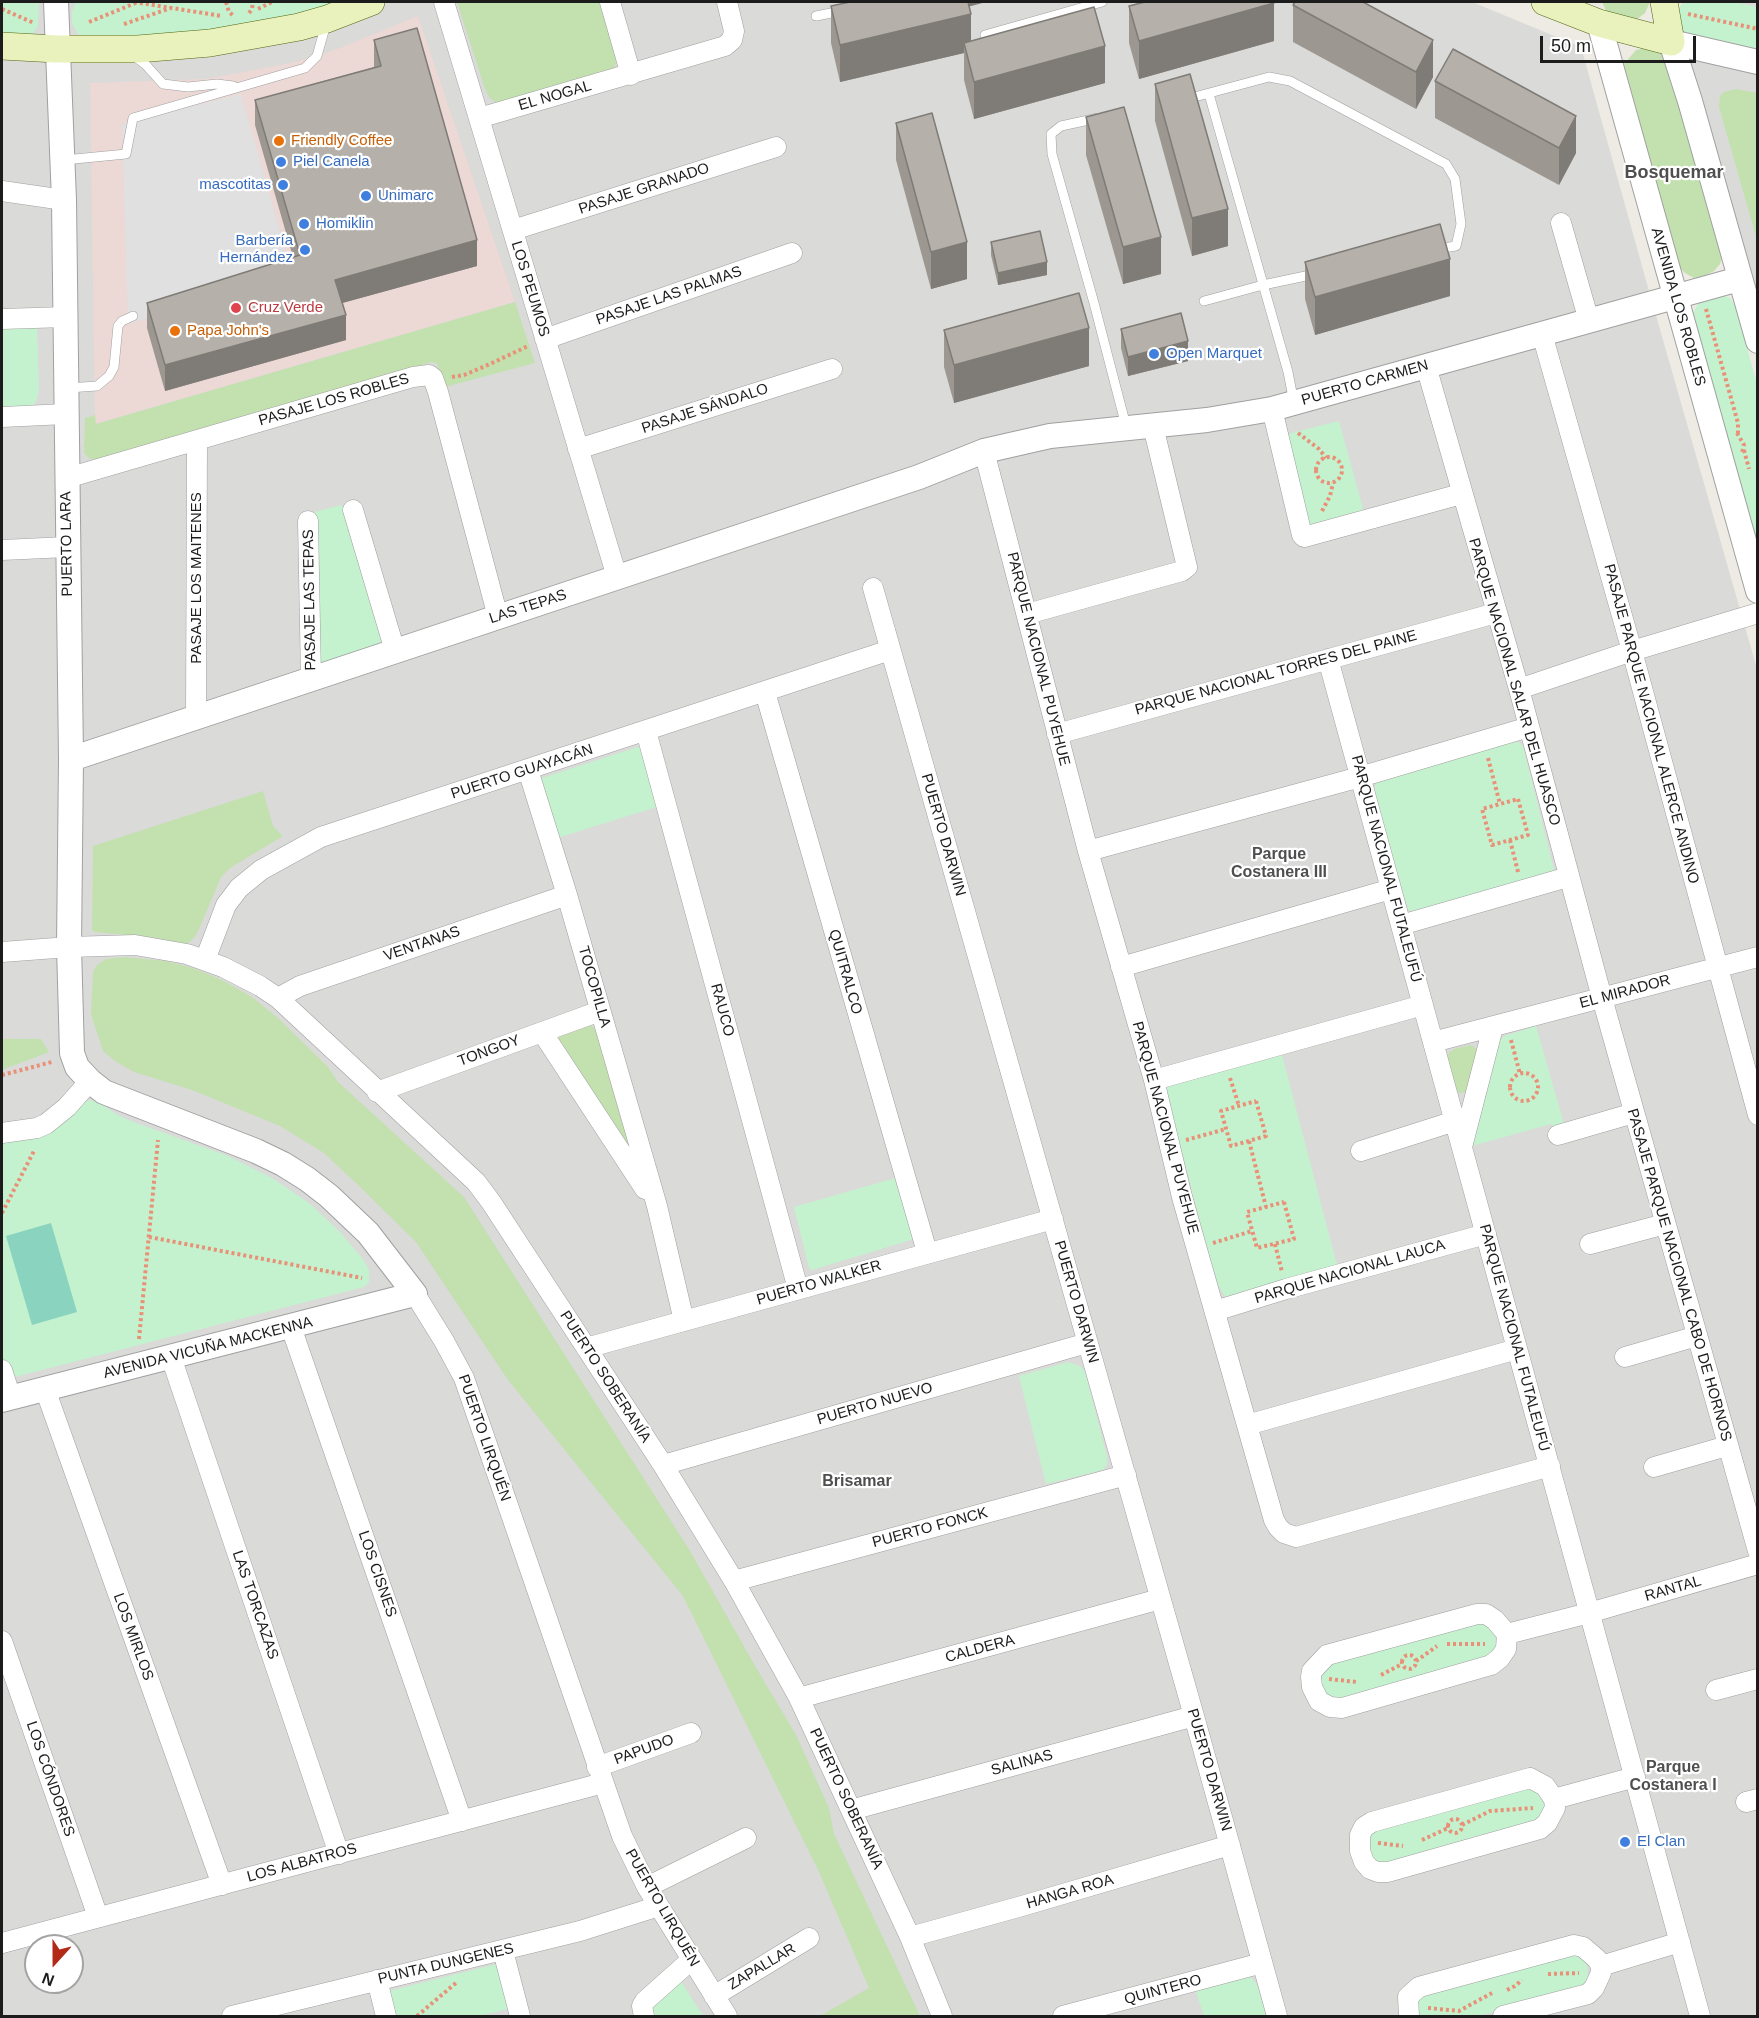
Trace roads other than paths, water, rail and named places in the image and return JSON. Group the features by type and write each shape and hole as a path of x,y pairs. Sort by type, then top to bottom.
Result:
{"main road":[{"path":"2,46 57,49 122,37 210,43 299,27 371,2"},
{"path":"1545,2 1597,12 1671,42 1676,8"}],"street":[{"name":"PUERTO LARA","path":"56,2 66,317 71,759 69,947 72,1053 78,1067 90,1081"},
{"name":"LOS PEUMOS","path":"444,2 617,577"},
{"path":"610,2 631,75"},
{"name":"EL NOGAL","path":"479,118 725,46 732,40 734,31 727,2"},
{"name":"AVENIDA LOS ROBLES","path":"1597,12 1758,591"},
{"path":"1671,42 1758,62"},
{"path":"1671,42 1758,341"},
{"name":"PASAJE GRANADO","path":"513,231 776,147"},
{"path":"2,191 64,200"},
{"path":"1561,223 1589,321"},
{"name":"PASAJE LAS PALMAS","path":"545,339 792,253"},
{"name":"PUERTO CARMEN","path":"984,451 1050,436 1207,420 1283,406 1739,279"},
{"path":"2,319 66,317"},
{"name":"PASAJE PARQUE NACIONAL ALERCE ANDINO","path":"1542,334 1632,651 1758,1115"},
{"name":"PARQUE NACIONAL SALAR DEL HUASCO","path":"1426,366 1529,727 1602,998"},
{"name":"PASAJE SÁNDALO","path":"578,449 832,369"},
{"name":"PASAJE LOS ROBLES","path":"67,478 413,377 429,375 433,378 498,617"},
{"path":"1283,406 1302,535 1307,537 1461,494"},
{"path":"2,417 66,414"},
{"path":"1027,614 1182,571 1187,567 1153,426"},
{"name":"PASAJE LOS MAITENES","path":"196,717 197,440"},
{"name":"LAS TEPAS","path":"71,759 927,474 984,451"},
{"name":"PARQUE NACIONAL PUYEHUE","path":"984,451 1088,851 1154,1080 1169,1146 1274,1520 1284,1533 1296,1537 1550,1466"},
{"path":"353,510 395,651"},
{"name":"PASAJE LAS TEPAS","path":"308,521 311,679"},
{"path":"2,550 67,547"},
{"name":"PUERTO DARWIN","path":"873,588 1126,1475 1277,2016"},
{"path":"1518,689 1632,651 1758,613"},
{"name":"PARQUE NACIONAL TORRES DEL PAINE","path":"1057,734 1496,614"},
{"name":"PUERTO GUAYACÁN","path":"205,960 226,905 239,888 255,874 321,837 890,650"},
{"name":"PARQUE NACIONAL FUTALEUFÚ","path":"1328,659 1700,2016"},
{"name":"QUITRALCO","path":"765,692 927,1252"},
{"path":"1088,851 1360,777 1529,727"},
{"name":"RAUCO","path":"646,731 798,1289"},
{"name":"TOCOPILLA","path":"528,770 567,895 657,1206 684,1321"},
{"path":"1401,925 1568,877"},
{"path":"1122,967 1391,889"},
{"name":"VENTANAS","path":"278,998 300,986 567,895"},
{"name":"PUERTO SOBERANÍA","path":"2,952 135,945 170,950 205,960 240,975 278,998 476,1182 663,1465 734,1581 799,1698 910,1936 942,2016"},
{"name":"EL MIRADOR","path":"1433,1042 1758,957"},
{"name":"PASAJE PARQUE NACIONAL CABO DE HORNOS","path":"1602,998 1758,1551"},
{"path":"1154,1080 1423,1005"},
{"name":"TONGOY","path":"377,1092 600,1011"},
{"path":"1462,1147 1500,1025"},
{"name":"TOCOPILLA","path":"542,1032 657,1206"},
{"path":"2,1133 37,1128 46,1124 67,1107 90,1081"},
{"name":"PUERTO LIRQUÉN","path":"90,1081 104,1092 256,1151 308,1179 369,1233 415,1294 464,1378 622,1836 647,1887 726,2016"},
{"path":"1558,1135 1634,1113"},
{"path":"1361,1151 1455,1121"},
{"name":"PUERTO WALKER","path":"586,1348 1053,1219"},
{"path":"1590,1244 1665,1224"},
{"name":"PARQUE NACIONAL LAUCA","path":"1215,1311 1486,1234"},
{"name":"AVENIDA VICUÑA MACKENNA","path":"6,1399 415,1294"},
{"name":"LOS CISNES","path":"291,1327 462,1821"},
{"path":"1625,1357 1697,1336"},
{"name":"PUERTO NUEVO","path":"663,1465 1087,1343"},
{"path":"1247,1425 1517,1349"},
{"name":"LAS TORCAZAS","path":"171,1357 339,1854"},
{"path":"2,1370 6,1399"},
{"name":"LOS MIRLOS","path":"45,1389 222,1885"},
{"path":"1654,1467 1727,1446"},
{"name":"PUERTO FONCK","path":"734,1581 1126,1475"},
{"name":"RANTAL","path":"1507,1639 1758,1564"},
{"name":"CALDERA","path":"799,1698 1160,1599"},
{"path":"1477,1614 1486,1614 1496,1620 1507,1639 1506,1649 1491,1665 1342,1708 1330,1707 1319,1701 1312,1687 1312,1671 1327,1655 1477,1614"},
{"name":"LOS CÓNDORES","path":"2,1641 98,1917"},
{"path":"1716,1690 1758,1679"},
{"name":"SALINAS","path":"851,1810 1194,1716"},
{"name":"PAPUDO","path":"600,1775 691,1733"},
{"name":"LOS ALBATROS","path":"2,1943 462,1821 600,1775"},
{"path":"1555,1804 1545,1786 1530,1779 1372,1822 1364,1827 1359,1842 1364,1862 1370,1869 1388,1872 1540,1830 1547,1823 1555,1804 1635,1777"},
{"path":"647,1887 746,1838"},
{"name":"HANGA ROA","path":"910,1936 1230,1845"},
{"name":"PUNTA DUNGENES","path":"232,2016 259,2013 377,1980 503,1951 580,1931 659,1906"},
{"name":"ZAPALLAR","path":"714,1996 809,1938"},
{"path":"1601,1969 1680,1942"},
{"path":"1408,2012 1408,1997 1419,1987 1574,1945 1590,1952 1601,1969"},
{"path":"503,1951 520,2016"},
{"path":"644,2016 642,2006 645,2001 691,1959"},
{"name":"QUINTERO","path":"1063,2016 1262,1963"},
{"path":"1499,2008 1588,1994 1594,1988 1601,1969"},
{"path":"377,1980 387,2016"}],"lane":[{"path":"985,34 1102,2"},
{"path":"816,16 849,9"},
{"path":"62,161 126,154 133,117 305,68 317,56 327,19"},
{"path":"122,37 134,55 162,84 188,87 226,84 235,87"},
{"path":"1180,101 1269,77 1290,81 1446,164 1455,179 1461,224 1456,246 1422,252"},
{"path":"1209,94 1287,372 1283,406"},
{"path":"1104,117 1061,126 1051,134 1052,153 1127,428"},
{"path":"1204,301 1320,273"},
{"path":"66,388 97,386 109,376 114,367 118,326 122,321 133,316"}],"place":[{"name":"Friendly Coffee","path":"279,141"},
{"name":"Piel Canela","path":"281,162"},
{"name":"mascotitas","path":"283,185"},
{"name":"Unimarc","path":"366,196"},
{"name":"Homiklin","path":"304,224"},
{"name":"Barbería Hernández","path":"305,250"},
{"name":"Cruz Verde","path":"236,308"},
{"name":"Papa John's","path":"175,331"},
{"name":"Open Marquet","path":"1154,354"},
{"name":"El Clan","path":"1625,1842"}],"district":[{"name":"Bosquemar","path":"1674,173"},
{"name":"Parque Costanera III","path":"1279,864"},
{"name":"Brisamar","path":"857,1482"},
{"name":"Parque Costanera I","path":"1673,1777"}]}
